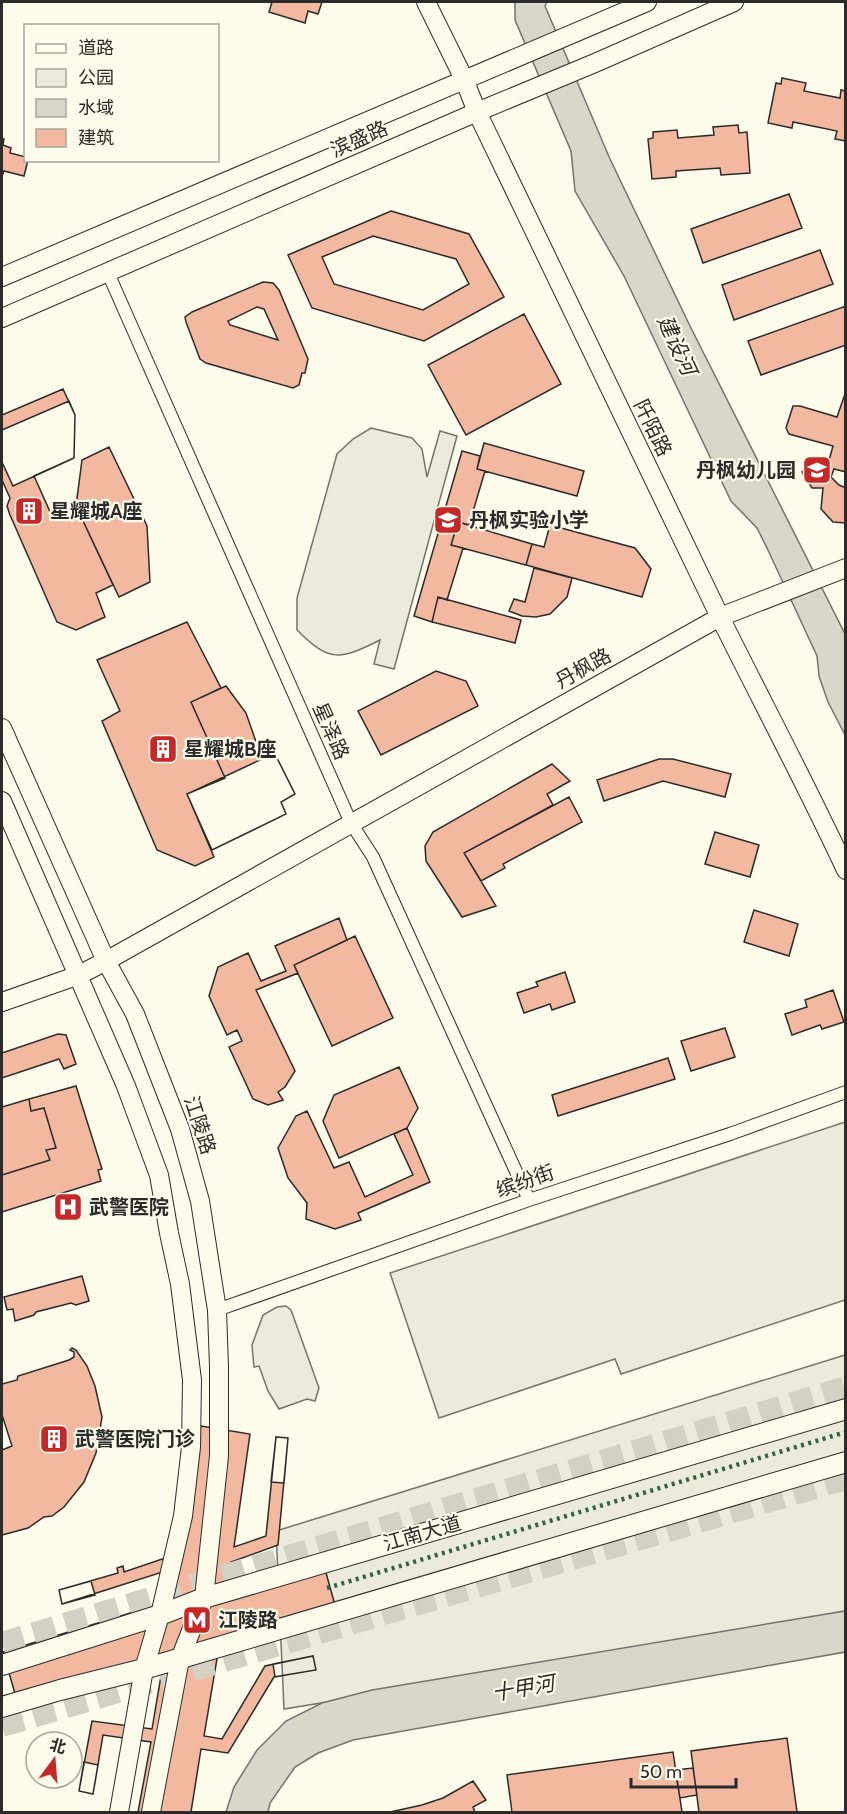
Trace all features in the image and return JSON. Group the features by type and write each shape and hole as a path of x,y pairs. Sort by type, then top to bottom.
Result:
{"main road":[{"name":"阡陌路","path":"426,2 720,617 810,792 846,870"},
{"name":"滨盛路","path":"2,277 647,2"},
{"name":"滨盛路","path":"2,318 734,2"},
{"name":"丹枫路","path":"106,961 720,617 844,569"},
{"name":"江陵路","path":"2,728 106,961 135,1014 180,1129 200,1201 217,1310 219,1456 204,1598 180,1659 151,1812"},
{"path":"2,801 126,1086 159,1175 180,1284 192,1380 191,1447 183,1516 160,1615 144,1670 119,1812"},
{"path":"2,1002 79,975 106,961"},
{"name":"江南大道","path":"2,1665 160,1615 204,1598 846,1409"},
{"path":"2,1707 60,1690 144,1670 846,1462"}],"street":[{"name":"星泽路","path":"108,273 351,823 373,857 528,1200"},
{"name":"缤纷街","path":"217,1310 528,1200 729,1134 846,1092"}],"green space":[{"path":"371,428 412,438 422,449 427,477 440,431 457,436 394,669 374,664 380,640 355,652 336,655 318,648 297,630 297,598 337,454 353,439"},
{"path":"845,1355 845,1618 284,1709 276,1531"}],"shaded area":[{"path":"845,1122 845,1300 621,1374 615,1359 439,1418 390,1273"},
{"path":"286,1306 291,1310 319,1388 315,1401 307,1399 279,1409 268,1391 259,1366 254,1367 252,1345 263,1315 277,1307"}],"water":[{"name":"建设河","path":"515,2 547,2 545,6 610,159 689,324 845,634 845,735 828,702 819,676 817,656 767,548 757,528 731,501 624,276 575,191 571,151 515,20"},
{"name":"十甲河","path":"845,1611 845,1652 353,1740 318,1753 295,1767 270,1803 268,1812 226,1812 234,1787 257,1750 286,1721 322,1703 372,1690"}],"building":[{"path":"272,2 322,2 318,14 308,11 305,23 269,12"},
{"path":"782,78 806,83 804,91 840,98 841,90 846,91 846,141 835,139 837,131 793,122 792,128 768,123 776,83 781,84"},
{"path":"738,125 739,133 747,132 750,173 721,175 720,168 676,171 676,177 652,179 648,139 653,138 653,132 677,130 678,138 714,135 713,127"},
{"path":"2,139 4,139 3,145 11,148 10,153 24,156 24,162 28,162 24,176 4,171 2,176"},
{"path":"789,194 802,228 703,263 691,229"},
{"path":"391,211 469,234 504,297 424,341 312,308 288,255","holes":["373,236 456,259 469,284 423,310 334,284 322,257"]},
{"path":"820,250 833,284 734,320 722,285"},
{"path":"263,282 273,283 279,290 308,359 299,385 293,388 206,363 200,359 185,317","holes":["257,307 264,309 278,340 230,325 228,321"]},
{"path":"846,306 846,345 761,375 748,341"},
{"path":"524,314 561,384 466,435 428,365"},
{"name":"星耀城A座","path":"63,389 75,415 74,458 34,476 52,516 76,506 113,585 96,593 105,617 76,630 57,622 10,515 7,506 10,498 2,480 2,415"},
{"name":"丹枫幼儿园","path":"846,391 846,472 834,469 831,477 846,488 846,523 833,522 821,509 823,488 812,488 802,472 811,466 818,479 826,471 833,446 789,434 786,428 793,406 837,417"},
{"path":"69,401 75,415 74,458 13,486 2,462 2,430"},
{"path":"484,443 584,471 577,496 477,469"},
{"path":"109,447 147,526 150,582 119,597 76,506 82,460"},
{"path":"462,451 480,456 477,469 485,471 469,525 458,522 451,545 463,548 447,600 438,597 432,622 414,616"},
{"path":"458,522 532,544 526,565 451,545"},
{"path":"550,525 635,548 651,569 642,597 526,565 532,544 544,547"},
{"path":"534,568 572,578 567,597 550,614 536,617 522,616 509,611 514,599 525,602"},
{"path":"438,597 521,620 515,643 432,622"},
{"name":"星耀城B座","path":"187,622 221,688 191,702 225,778 187,794 214,857 195,866 157,850 102,721 120,711 97,660"},
{"path":"436,671 466,681 478,706 381,755 358,711"},
{"path":"226,686 246,713 262,759 276,756 295,794 281,802 286,814 212,850 187,794 225,778 191,702"},
{"path":"276,756 295,794 281,802 286,814 212,850 187,794 262,759"},
{"path":"659,759 673,759 731,774 725,797 663,781 604,801 597,780"},
{"path":"552,764 570,781 547,794 553,805 464,853 496,906 462,917 426,861 425,846 433,832"},
{"path":"569,797 582,822 503,864 505,868 481,881 464,853"},
{"path":"715,832 759,845 750,877 705,864"},
{"path":"754,910 798,924 789,956 744,942"},
{"path":"339,918 347,940 294,965 298,973 256,990 295,1071 285,1087 278,1092 283,1100 268,1105 253,1099 229,1047 242,1041 237,1030 227,1035 209,996 218,967 248,953 261,981 286,971 275,946"},
{"path":"355,936 393,1018 332,1046 294,965"},
{"path":"565,972 575,1002 552,1010 550,1004 524,1013 517,993 538,986 536,982"},
{"path":"833,990 844,1022 822,1029 820,1025 792,1035 785,1014 807,1007 805,1000"},
{"path":"725,1028 735,1057 691,1071 681,1041"},
{"path":"58,1034 66,1035 76,1064 64,1069 59,1059 2,1078 2,1053"},
{"path":"668,1058 675,1079 558,1116 552,1095"},
{"path":"399,1067 418,1108 407,1128 339,1158 323,1121 334,1095"},
{"path":"76,1086 102,1169 98,1170 101,1181 2,1212 2,1175 50,1160 46,1150 56,1148 44,1108 31,1111 29,1099"},
{"path":"29,1099 31,1111 44,1108 56,1148 46,1150 50,1160 2,1175 2,1107"},
{"path":"307,1111 334,1168 349,1162 365,1197 413,1175 394,1134 407,1128 430,1182 358,1213 361,1220 335,1229 306,1219 307,1203 288,1178 278,1148 296,1116"},
{"path":"82,1276 89,1301 36,1312 34,1315 15,1321 13,1309 7,1310 4,1297"},
{"name":"武警医院门诊","path":"72,1348 87,1366 95,1386 102,1417 96,1453 84,1482 64,1507 28,1528 2,1535 2,1450 12,1446 2,1415 2,1384 17,1380 18,1376 69,1360 74,1357 74,1352 70,1350"},
{"name":"江陵路","path":"201,1426 250,1434 234,1547 266,1536 276,1437 288,1438 278,1545 231,1562 228,1585 321,1555 335,1605 220,1641 204,1736 222,1739 265,1666 313,1656 316,1670 274,1677 228,1753 201,1749 191,1812 138,1812 151,1742 103,1735 93,1794 79,1791 84,1790 84,1764 92,1721 152,1729 164,1658 18,1704 3,1652 173,1600 178,1567 62,1604 59,1590 118,1573 117,1568 123,1566 124,1572 180,1553"},
{"path":"276,1437 288,1438 284,1483 271,1482"},
{"path":"91,1581 95,1595 62,1604 59,1590"},
{"path":"313,1656 316,1670 275,1677 273,1664"},
{"path":"787,1738 797,1812 699,1812 691,1751"},
{"path":"673,1752 682,1812 512,1812 507,1775"},
{"path":"84,1762 98,1765 93,1794 79,1791 84,1790"},
{"path":"693,1768 697,1795 680,1798 675,1770"},
{"path":"473,1781 486,1800 473,1807 475,1812 390,1812 443,1798"}],"tunnel":[{"path":"2,1643 846,1387"},
{"path":"2,1726 846,1479"}],"hedge":[{"path":"327,1588 846,1432"}],"place":[{"name":"丹枫幼儿园","path":"817,470"},
{"name":"星耀城A座","path":"29,511"},
{"name":"丹枫实验小学","path":"448,520"},
{"name":"星耀城B座","path":"163,749"},
{"name":"武警医院","path":"68,1207"},
{"name":"武警医院门诊","path":"54,1439"},
{"name":"江陵路","path":"197,1620"}]}
